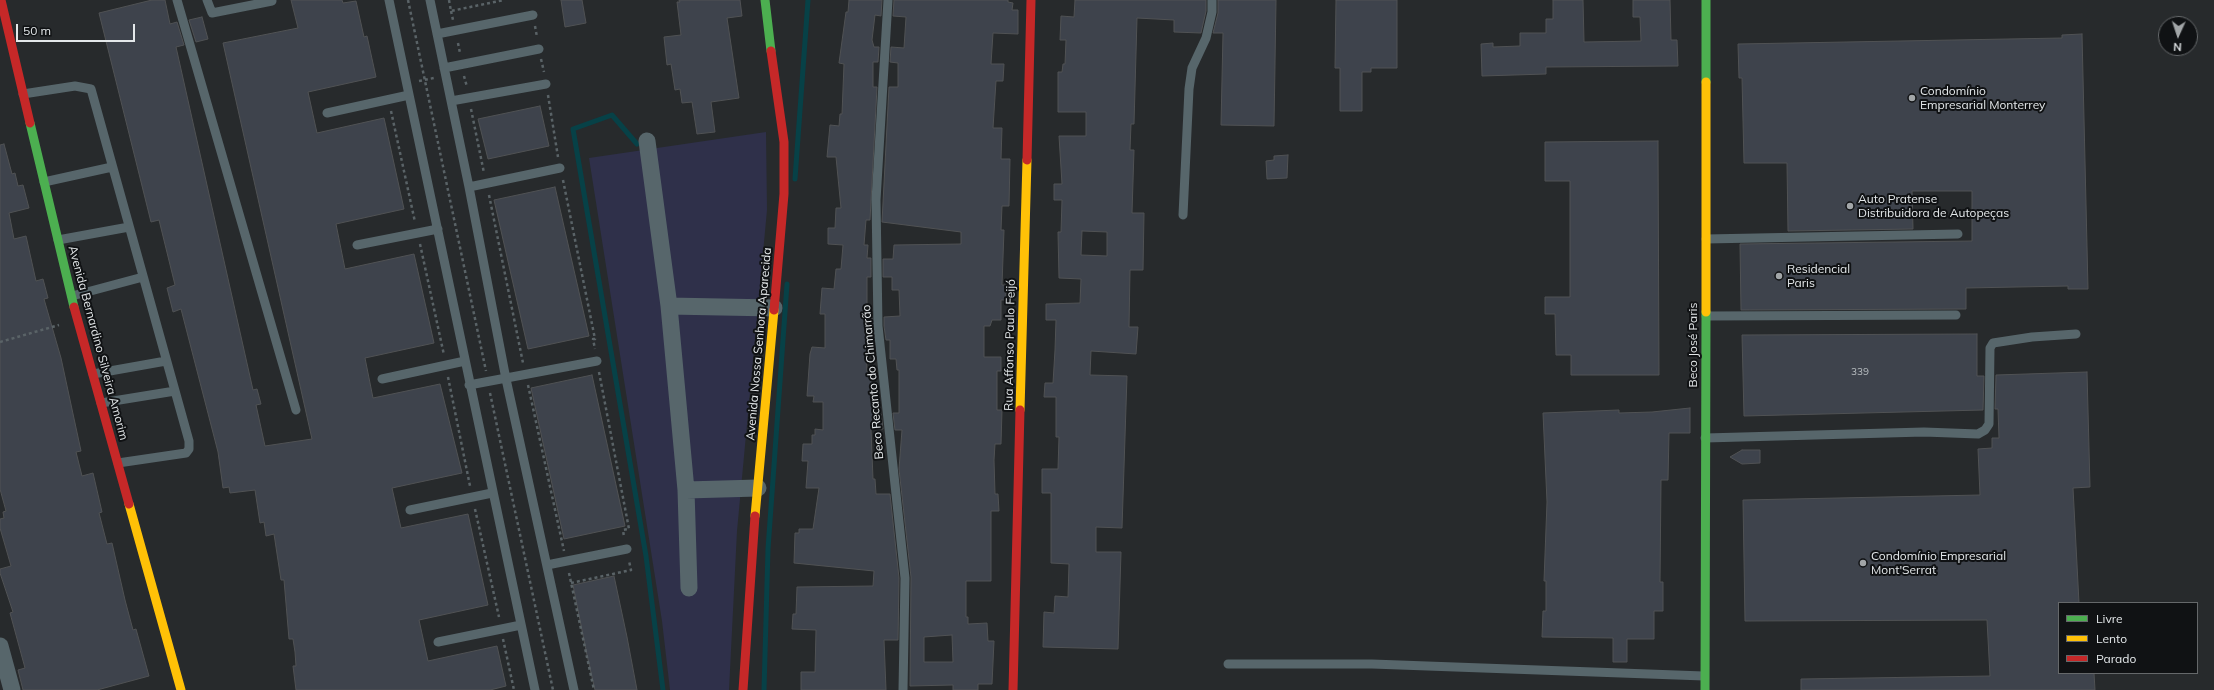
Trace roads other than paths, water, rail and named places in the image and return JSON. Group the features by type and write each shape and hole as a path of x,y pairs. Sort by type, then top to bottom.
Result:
{"street":[{"name":"Avenida Bernardino Silveira Amorim","path":"1,0 77,319 180,690"},
{"name":"Avenida Nossa Senhora Aparecida","path":"743,690 758,488 784,194 784,142 766,20 765,0"},
{"name":"Rua Affonso Paulo Feijó","path":"1013,690 1031,0"},
{"name":"Beco José Paris","path":"1705,690 1706,0"},
{"path":"647,141 669,306 686,490 689,588"},
{"path":"669,306 774,308"},
{"path":"686,490 758,488"},
{"path":"0,646 12,690"}],"lane":[{"path":"177,0 296,410"},
{"path":"207,0 212,13 272,1"},
{"path":"389,0 438,229 469,385 535,690"},
{"path":"430,0 469,187 506,378 574,690"},
{"name":"Beco Recanto do Chimarrão","path":"888,0 876,200 878,326 905,578 903,690"},
{"path":"1183,215 1189,89 1192,68 1206,38 1212,12 1212,0"},
{"path":"437,34 533,15"},
{"path":"444,68 539,49"},
{"path":"451,101 546,84"},
{"path":"23,94 75,86 90,89 189,441 189,449 186,453 118,463"},
{"path":"327,113 409,96"},
{"path":"44,182 112,167"},
{"path":"469,187 560,168"},
{"path":"58,240 129,227"},
{"path":"356,245 438,229"},
{"path":"1706,239 1958,234"},
{"path":"72,296 143,277"},
{"path":"1705,316 1956,315"},
{"path":"1705,438 1924,432 1978,434 1985,430 1989,424 1990,348 1993,343 2032,337 2076,334"},
{"path":"469,385 597,360"},
{"path":"93,374 166,361"},
{"path":"382,379 465,361"},
{"path":"101,403 175,391"},
{"path":"410,510 492,492"},
{"path":"547,565 627,549"},
{"path":"438,642 521,626"},
{"path":"1228,664 1372,664 1704,676"}],"waterway":[{"path":"795,179 808,0"},
{"path":"637,144 612,115 573,129 646,556 663,690"},
{"path":"764,690 768,549 787,284"}],"place":[{"name":"Condomínio Empresarial Monterrey","path":"1912,98"},
{"name":"Auto Pratense Distribuidora de Autopeças","path":"1850,206"},
{"name":"Residencial Paris","path":"1779,276"},
{"name":"Condomínio Empresarial Mont'Serrat","path":"1863,563"}]}
